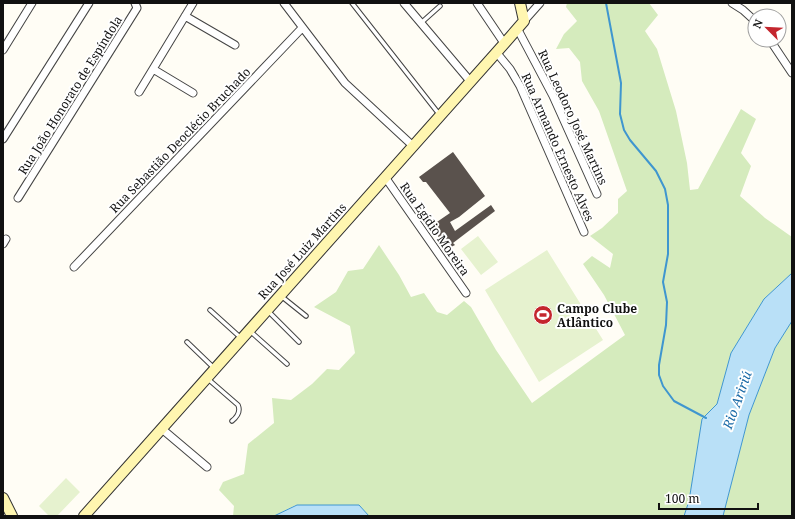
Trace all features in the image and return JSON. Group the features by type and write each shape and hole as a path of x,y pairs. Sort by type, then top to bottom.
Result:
{"main road":[{"path":"520,3 520,25"},
{"name":"Rua José Luiz Martins","path":"84,516 520,25"},
{"path":"3,498 12,516"}],"street":[{"path":"3,50 32,3"},
{"path":"3,139 89,3"},
{"name":"Rua João Honorato de Espíndola","path":"18,198 137,8 135,3"},
{"path":"139,92 193,3"},
{"path":"284,3 345,83 412,146"},
{"path":"404,3 470,81"},
{"path":"477,3 504,43"},
{"name":"Rua José Luiz Martins","path":"520,25 540,3"},
{"path":"736,4 747,14"},
{"path":"185,16 235,45"},
{"name":"Rua Leodoro José Martins","path":"520,25 597,194"},
{"name":"Rua Sebastião Deoclécio Bruchado","path":"74,267 302,28"},
{"path":"775,48 792,73"},
{"name":"Rua Armando Ernesto Alves","path":"496,52 510,69 520,86 584,232"},
{"path":"153,69 193,93"},
{"name":"Rua Egídio Moreira","path":"386,177 466,294"},
{"path":"162,429 207,467"}],"lane":[{"path":"352,3 440,115"},
{"path":"421,23 440,6"},
{"path":"281,295 306,316"},
{"path":"210,310 242,338"},
{"path":"267,310 299,342"},
{"path":"249,330 287,364"},
{"path":"187,342 215,369"},
{"path":"207,378 238,405 238,414 232,421"}],"green space":[{"path":"567,3 649,3 658,15 645,31 657,49 676,111 687,163 690,190 698,189 741,109 756,119 741,153 751,166 740,196 765,218 792,237 792,273 764,299 731,353 717,404 702,419 689,501 684,516 369,516 359,505 296,505 274,516 233,516 234,506 219,490 223,482 244,474 248,444 274,423 272,398 291,400 312,384 327,369 339,370 355,353 350,326 314,307 336,292 348,271 363,269 379,245 399,275 411,297 424,293 437,312 447,315 464,301 471,307 496,350 532,403 625,335 604,295 583,264 592,256 610,268 613,254 590,236 602,228 618,213 618,199 627,191 599,111 582,81 580,62 569,48 556,49 564,34 577,21 566,7"},
{"path":"478,236 498,262 481,275 461,249"},
{"name":"Campo Clube Atlântico","path":"547,250 603,340 539,382 485,290"},
{"path":"792,321 792,516 723,516 749,415 775,348"},
{"path":"66,478 80,492 57,516 49,516 39,506"}],"water":[{"name":"Rio Aririú","path":"792,273 792,321 775,348 749,415 723,516 684,516 689,501 702,419 717,404 731,353 764,299"},
{"path":"297,505 359,505 369,516 274,516"}],"building":[{"path":"453,152 485,196 459,217 450,222 455,231 491,205 495,211 453,243 455,245 447,249 431,226 450,213 426,182 423,182 419,177"}],"waterway":[{"path":"606,3 621,83 620,114 624,130 630,140 656,171 665,189 668,205 668,254 663,282 667,302 666,325 659,365 659,375 663,386 674,401 706,418"}],"place":[{"name":"Campo Clube Atlântico","path":"543,315"}]}
